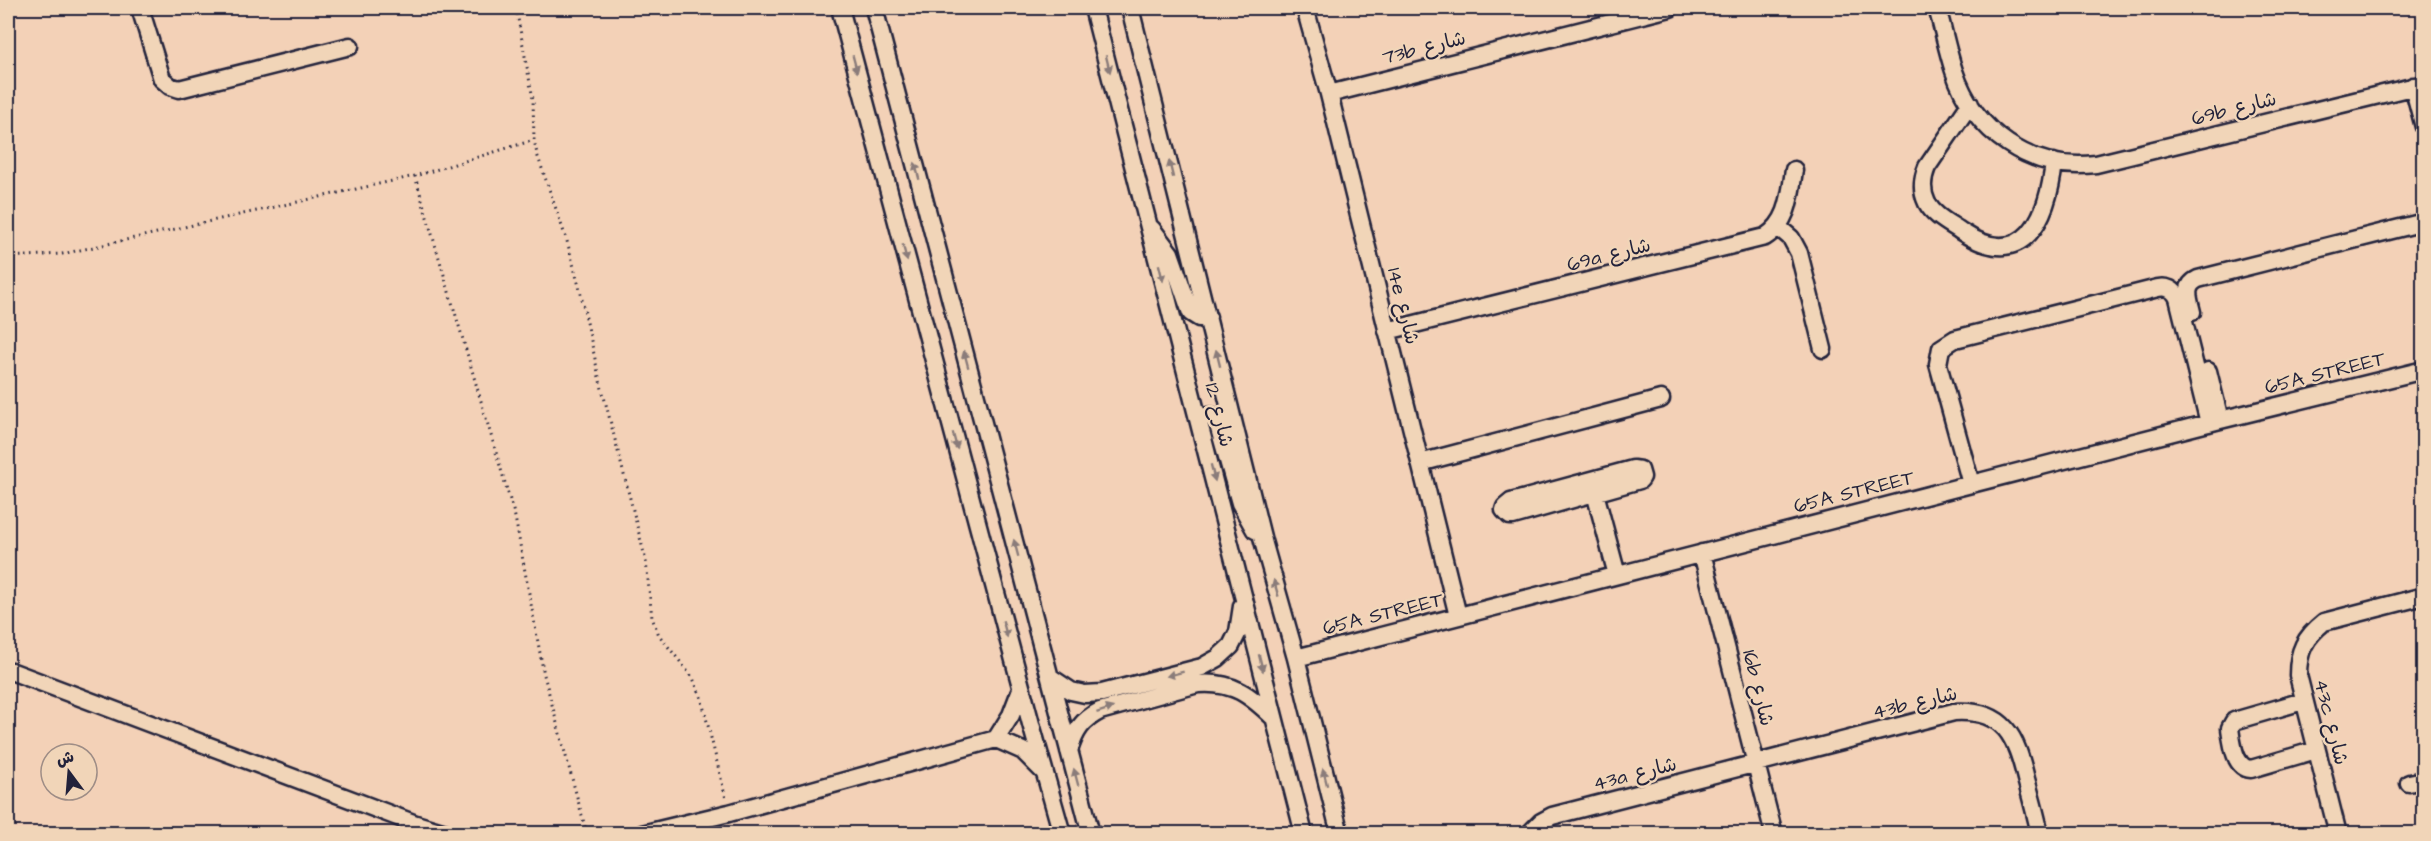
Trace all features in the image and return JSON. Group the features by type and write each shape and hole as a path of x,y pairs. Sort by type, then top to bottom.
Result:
{"street":[{"path":"144,8 162,80 179,89 350,46"},
{"path":"840,8 1021,689 1062,834"},
{"path":"874,8 1091,834"},
{"name":"شارع 12","path":"1093,8 1304,834"},
{"name":"شارع 12","path":"1130,8 1263,541 1296,658 1340,834"},
{"name":"14e شارع","path":"1305,8 1329,94 1458,616"},
{"name":"73b شارع","path":"1329,94 1670,8"},
{"name":"69b شارع","path":"1938,8 1954,71 1981,121 1996,136 2014,148 2033,158 2054,162 2082,166 2096,164 2419,85"},
{"path":"2419,85 2424,127"},
{"path":"1970,104 1927,167 1924,176 1924,193 1931,210 1938,216 1984,244 2002,247 2019,241 2027,235 2046,206 2054,162"},
{"path":"1794,170 1786,214 1778,227 1791,238 1799,253 1824,349"},
{"path":"2215,421 2188,297 2190,284 2198,279 2424,222"},
{"path":"1149,226 1170,253 1191,313 1199,318 1208,317"},
{"name":"69a شارع","path":"1387,330 1757,240 1778,227"},
{"path":"1971,484 1938,364 1938,352 1955,339 2167,287 2178,298 2215,421"},
{"name":"65A STREET","path":"1296,658 2215,421 2424,370"},
{"path":"1420,463 1662,399"},
{"path":"1198,417 1212,417 1217,421 1240,503 1250,523 1263,541"},
{"path":"1633,469 1640,470 1642,474 1637,482 1595,493 1513,516 1504,510 1511,502 1633,469"},
{"path":"1595,493 1617,575"},
{"name":"16b شارع","path":"1702,553 1774,834"},
{"path":"1050,676 1071,692 1102,693 1202,667 1218,658 1231,646 1238,632 1242,591"},
{"name":"43c شارع","path":"2338,834 2298,675 2298,660 2303,645 2312,632 2324,622 2424,596"},
{"path":"8,669 405,820 449,834"},
{"path":"1069,751 1078,727 1087,718 1100,711 1198,684 1214,683 1236,689 1259,704 1275,719"},
{"path":"996,739 1011,715 1021,689"},
{"path":"2303,701 2234,721 2230,728 2238,762 2247,769 2316,750"},
{"name":"43b شارع","path":"1756,765 1954,712 1970,711 1985,714 2010,732 2018,745 2040,834"},
{"path":"642,834 729,813 996,739 1023,751 1044,772"},
{"name":"43a شارع","path":"1529,834 1541,822 1552,816 1756,765"}],"path":[{"path":"516,8 533,99 534,140 579,286 599,377 646,561 652,618 658,635 693,678 700,697 729,813"},
{"path":"8,257 62,254 415,176 534,140"},
{"path":"415,176 514,517 544,675 587,834"}]}
